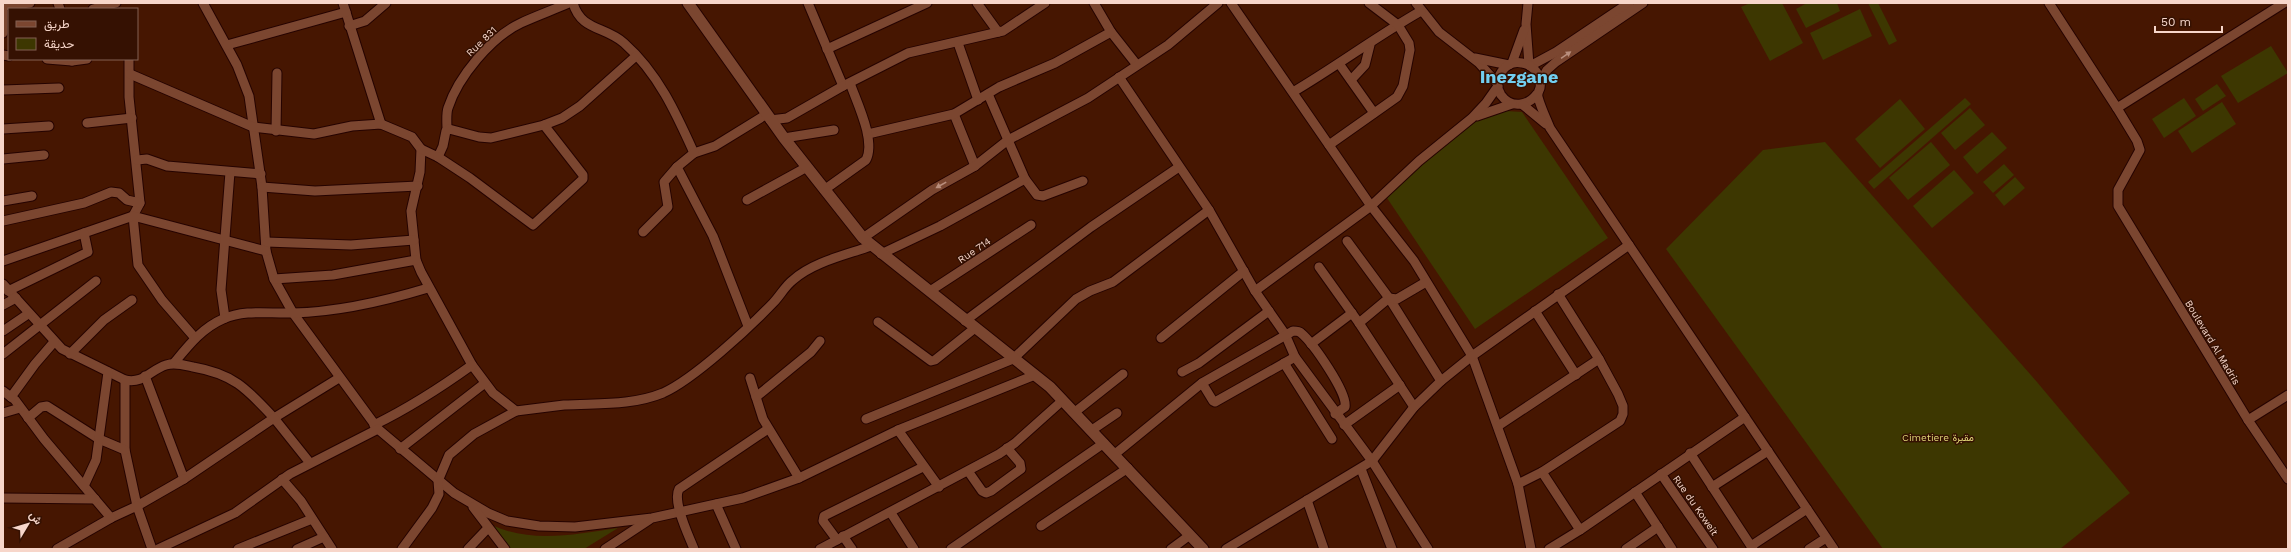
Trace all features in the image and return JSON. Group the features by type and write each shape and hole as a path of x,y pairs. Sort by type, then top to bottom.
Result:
{"street":[{"path":"3,6 30,3"},
{"path":"97,8 116,3"},
{"path":"203,3 227,45 246,87 261,174 266,247 274,279 293,313 338,378 376,427 438,481 471,504 507,521 539,526 575,526 652,518 766,491 799,478 898,430 1035,375"},
{"path":"344,3 349,26 382,124"},
{"path":"349,26 365,21 386,3"},
{"name":"Rue 831","path":"438,157 447,129 448,109 464,74 473,63 506,32 521,23 569,3"},
{"path":"573,3 576,13 586,23 624,42 665,91 694,153"},
{"path":"688,3 768,117 824,190 867,242 1035,375 1064,400 1203,549"},
{"path":"808,3 827,49 846,84 868,134 869,153 866,160 824,190"},
{"path":"827,49 927,3"},
{"path":"977,3 998,32"},
{"path":"643,232 668,207 664,182 676,167 694,153 715,146 768,117 787,118 846,84 908,54 1003,31 1045,3"},
{"path":"1094,3 1111,32 1137,65"},
{"path":"1231,3 1371,206 1414,261 1472,356 1518,484 1531,549"},
{"path":"1329,145 1397,97 1403,86 1410,50 1409,43 1398,25 1369,3"},
{"path":"1416,3 1439,32 1472,57 1498,84 1500,93 1512,104"},
{"path":"1528,3 1526,24 1530,65"},
{"path":"1530,65 1556,52 1629,3"},
{"path":"2049,3 2117,108 2284,3"},
{"path":"402,549 432,508 439,494 438,481 449,455 455,448 474,434 516,412 565,405 618,404 647,398 664,392 696,371 748,326 770,306 798,276 867,242 932,190 975,166 1008,140 1064,112 1168,45 1216,4"},
{"path":"1472,118 1512,104 1522,105 1528,103 1537,94 1540,83 1547,70 1556,62 1640,4"},
{"path":"3,11 3,33"},
{"path":"1293,92 1340,65 1421,11"},
{"path":"227,45 346,12"},
{"path":"1255,290 1371,206 1419,161 1472,118 1486,103 1498,84 1500,74 1510,64 1526,24"},
{"path":"868,134 954,114 999,87 1028,76 1073,54 1111,32"},
{"path":"958,43 978,100"},
{"path":"1350,80 1365,65 1370,45"},
{"path":"447,129 479,137 491,138 544,125 562,118 580,106 636,56"},
{"path":"1472,57 1510,64 1518,62 1530,65 1537,73 1540,83"},
{"path":"129,60 129,97 137,160 140,203 133,216 136,260 140,269 195,338"},
{"path":"1340,65 1374,113"},
{"path":"130,74 253,127 276,131 321,133 352,126 382,124 412,137 421,149 438,157 470,178 532,225 583,179 583,175 544,125"},
{"path":"276,131 277,74"},
{"path":"1119,77 1209,210 1255,290 1285,334 1295,357 1335,414 1372,461 1428,549"},
{"path":"3,90 59,88"},
{"path":"988,94 1025,179 1036,195 1041,197 1083,181"},
{"path":"1537,94 1550,128 1834,549"},
{"path":"1522,105 1550,128"},
{"name":"Boulevard Al Madris","path":"2117,108 2138,141 2140,150 2118,190 2117,200 2123,213 2248,420 2288,479"},
{"path":"954,114 975,166"},
{"path":"87,123 132,118"},
{"path":"3,129 49,126"},
{"path":"784,138 834,130"},
{"path":"421,149 418,186 410,211 416,260 428,288 445,314 458,343 472,365 493,393 516,412"},
{"path":"3,159 44,155"},
{"path":"137,160 147,159 167,166 261,174"},
{"path":"676,167 713,236 748,326"},
{"path":"966,321 1091,227 1179,167"},
{"path":"746,200 807,168"},
{"path":"225,318 221,290 223,241 228,214 230,172"},
{"path":"881,254 940,226 1025,179"},
{"path":"262,187 315,191 418,186"},
{"path":"3,221 84,203 111,192 119,193 127,200 140,203"},
{"path":"3,201 32,196"},
{"path":"866,419 1013,358 1076,299 1090,291 1113,282 1209,210"},
{"path":"3,261 133,216 223,241 266,247 351,245 414,240"},
{"name":"Rue 714","path":"930,291 1031,225"},
{"path":"84,233 88,252 6,288 54,342 70,354 125,380 134,382 165,365 174,363 222,373 249,392 274,418 310,463"},
{"path":"1347,241 1389,298 1441,381"},
{"path":"1226,549 1372,461 1414,408 1441,381 1472,356 1629,245"},
{"path":"274,279 333,275 416,260"},
{"path":"1319,267 1359,323 1414,408"},
{"path":"1161,338 1244,271"},
{"path":"3,354 96,281"},
{"path":"1359,323 1389,298 1397,299 1426,282"},
{"path":"174,363 195,338 209,326 225,318 256,312 293,313 355,306 399,297 428,288"},
{"path":"1518,484 1542,472 1621,418 1622,403 1599,359 1558,294"},
{"path":"3,305 16,298"},
{"path":"70,354 104,320 132,300"},
{"path":"1182,372 1199,363 1269,311"},
{"path":"1535,311 1576,375"},
{"path":"1311,344 1352,313"},
{"path":"3,331 28,314"},
{"path":"878,322 931,361 936,360 975,328"},
{"path":"1115,454 1202,383 1292,331 1300,332 1311,344 1345,398 1345,407 1335,414"},
{"path":"756,397 812,352 820,341"},
{"path":"11,397 35,364 54,342"},
{"path":"1202,383 1213,402 1215,402 1295,357"},
{"path":"1498,426 1599,359"},
{"path":"1284,363 1332,439"},
{"path":"158,549 235,514 282,479 376,427 435,392 472,365"},
{"path":"84,486 96,460 108,372"},
{"path":"1075,412 1124,374"},
{"path":"145,376 184,479"},
{"path":"57,549 184,479 274,418 338,378"},
{"path":"750,378 768,429 799,478"},
{"path":"125,380 125,450 137,506 152,549"},
{"path":"400,449 486,383"},
{"path":"1344,425 1400,385"},
{"path":"3,391 11,397 111,518"},
{"path":"2248,420 2288,395"},
{"path":"820,549 891,513 1007,448 1064,400"},
{"path":"28,418 41,407 46,406 99,439 125,450"},
{"path":"3,412 20,408"},
{"path":"1092,430 1117,413"},
{"path":"1549,549 1580,530 1690,453 1745,417"},
{"path":"694,549 680,512 677,495 679,489 768,429"},
{"path":"898,430 923,467 939,487"},
{"path":"951,549 1104,443"},
{"path":"968,471 982,491 986,493 991,491 1021,469 1020,463 1007,448"},
{"path":"1712,487 1768,451"},
{"path":"1690,453 1752,548 1807,509"},
{"path":"852,549 823,520 824,516 923,467"},
{"path":"1041,526 1128,468"},
{"path":"1361,469 1392,549"},
{"path":"1542,472 1580,530"},
{"name":"Rue du Koweit","path":"1661,474 1713,549"},
{"path":"282,479 332,549"},
{"path":"1635,492 1672,549"},
{"path":"3,498 95,500"},
{"path":"1307,500 1324,549"},
{"path":"471,504 503,548"},
{"path":"716,504 736,549"},
{"path":"891,513 914,549"},
{"path":"605,549 652,518"},
{"path":"238,549 312,519"},
{"path":"1626,549 1658,527"},
{"path":"468,549 488,528"},
{"path":"1171,549 1190,535"},
{"path":"297,549 324,537"},
{"path":"1809,549 1826,538"}],"green space":[{"path":"1750,3 1782,3 1803,43 1770,61 1741,7"},
{"path":"1807,3 1837,3 1840,11 1806,28 1796,9"},
{"path":"1868,3 1878,3 1897,41 1889,45"},
{"path":"1860,9 1872,36 1823,60 1810,33"},
{"path":"2271,46 2288,73 2238,103 2221,76"},
{"path":"2217,84 2226,96 2203,111 2195,99"},
{"path":"1965,98 1971,104 1874,189 1868,182"},
{"path":"2184,98 2196,116 2164,138 2152,119"},
{"path":"1900,99 1925,129 1880,168 1855,139"},
{"path":"2222,102 2236,124 2192,153 2178,131"},
{"path":"1970,108 1985,125 1955,150 1941,133"},
{"path":"1491,110 1522,112 1608,238 1475,329 1387,198 1416,163"},
{"path":"1992,132 2007,148 1977,174 1963,157"},
{"name":"Cimetiere مقبرة","path":"1825,142 2037,382 2130,493 2060,549 1883,549 1666,249 1763,150"},
{"path":"1931,142 1950,165 1908,200 1889,178"},
{"path":"2004,164 2014,175 1993,193 1983,182"},
{"path":"1954,170 1974,193 1932,228 1913,206"},
{"path":"2015,177 2025,188 2004,206 1995,195"},
{"path":"492,525 507,531 538,536 570,535 618,528 584,549 510,549"}],"district":[{"name":"Inezgane","path":"1519,77"}]}
